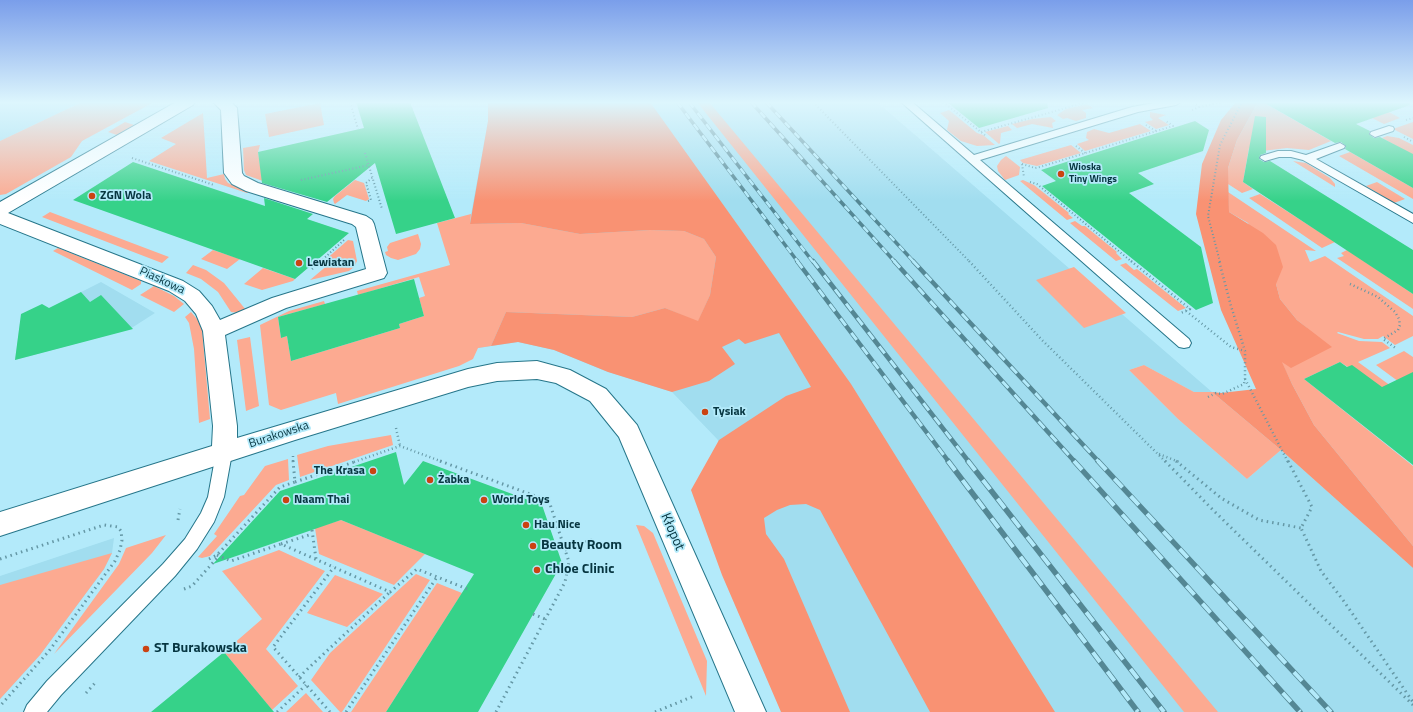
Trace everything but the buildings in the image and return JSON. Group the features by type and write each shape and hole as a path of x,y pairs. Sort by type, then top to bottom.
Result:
{"street":[{"path":"0,210 129,135"},
{"path":"214,330 279,303 377,273 365,224 359,220 252,187 238,180 233,173 231,135"},
{"name":"Piaskowa","path":"0,217 176,286 192,296 205,311 214,330 225,426 224,453"},
{"name":"Burakowska","path":"0,524 468,378 518,370 537,370 562,376"},
{"name":"Kłopot","path":"562,376 598,395 629,432 751,712"}],"lane":[{"path":"944,135 1184,343"},
{"path":"972,159 1050,135"},
{"path":"1307,158 1340,146"},
{"path":"1265,158 1278,154 1291,154 1307,158 1322,165 1413,219"},
{"path":"34,712 54,688 169,570 191,544 208,517 216,497 224,453"}],"path":[{"path":"847,135 973,265 1042,340 1158,453 1213,510 1413,705"},
{"path":"1208,397 1216,393 1222,394 1244,384 1245,379 1245,351 1231,306 1208,216 1220,145 1225,135"},
{"path":"1072,143 1085,153"},
{"path":"365,153 382,211"},
{"path":"1022,164 1023,176 1032,183 1037,184 1190,309"},
{"path":"301,180 369,165"},
{"path":"367,203 372,200 366,183 372,178"},
{"path":"1350,284 1378,297 1395,312 1399,319 1400,325 1398,330 1383,339 1397,349"},
{"path":"1186,311 1231,347 1245,351"},
{"path":"1245,379 1312,507 1301,528"},
{"path":"396,428 400,446"},
{"path":"181,591 192,586 280,487 400,446 549,502 569,562 568,572 565,582 496,712"},
{"path":"293,451 295,482"},
{"path":"1158,453 1179,462 1220,498 1259,520 1301,528"},
{"path":"0,558 104,525 118,527 121,531 121,545 115,561 50,651 0,706"},
{"path":"1301,528 1320,571 1343,600 1413,702"},
{"path":"205,561 218,555 231,561 312,532 316,559"},
{"path":"565,550 594,540"},
{"path":"281,544 390,592"},
{"path":"330,712 273,648 334,567"},
{"path":"298,677 417,569 470,590"},
{"path":"346,712 437,577"},
{"path":"533,614 545,619"},
{"path":"277,712 306,685"},
{"path":"654,712 694,696"}],"shaded area":[{"path":"0,135 12,135 0,141"},
{"path":"12,135 93,135 82,141 71,157 6,194 0,195 0,141"},
{"path":"166,135 204,135 207,178 224,174 228,183 249,192 247,193 149,161 176,144 161,138"},
{"path":"485,135 915,135 1212,392 1194,392 1144,365 1129,370 1178,419 1247,479 1281,450 1413,568 1413,712 834,712 719,472 718,440 672,392 608,372 554,350 518,342 446,353"},
{"path":"486,135 674,135 851,384 1055,712 930,712 820,510 806,504 790,505 777,510 764,518 766,534 784,559 850,712 781,712 722,575 691,490 719,440 786,396 811,387 779,333 745,344 739,339 722,347 735,364 709,381 672,392 608,372 554,350 518,342 491,346 506,312 632,317 665,308 698,321 710,295 716,257 704,239 684,231 650,230 580,234 521,223 470,224"},
{"path":"724,135 737,135 1218,712 1184,712"},
{"path":"954,135 983,135 995,145 977,146 961,141"},
{"path":"989,135 1001,135 999,144"},
{"path":"1086,135 1137,135 1085,151 1077,144 1089,140 1086,138"},
{"path":"1214,135 1240,135 1228,168 1229,212 1263,233 1276,245 1283,267 1276,284 1280,299 1297,320 1332,347 1291,368 1282,362 1314,425 1413,546 1413,568 1281,450 1212,392 1221,393 1256,389 1221,310 1196,214 1202,164"},
{"path":"1240,135 1321,135 1331,141 1309,150 1287,148 1262,151 1249,148 1243,182 1253,189 1242,193 1228,184 1228,168"},
{"path":"1405,135 1413,135 1413,139"},
{"path":"1387,136 1399,138 1413,145 1413,155 1382,138"},
{"path":"260,145 258,152 260,165 274,185 246,175 244,170 243,148"},
{"path":"1071,145 1081,153 1037,166 1023,163 1020,160"},
{"path":"1350,152 1413,188 1413,199 1339,156"},
{"path":"1006,156 1020,167 1019,175 1005,180 998,171 997,166"},
{"path":"1293,161 1306,163 1330,178 1335,184 1335,187"},
{"path":"355,180 364,183 369,199 366,201 347,195 335,204 333,199 335,196"},
{"path":"1023,180 1034,185 1069,213 1068,214 1073,218 1067,220 1020,181"},
{"path":"1377,182 1405,199 1394,203 1366,186"},
{"path":"1228,192 1316,251 1305,250 1310,262 1325,256 1413,316 1413,336 1395,345 1383,336 1378,339 1364,339 1337,333 1359,341 1382,342 1390,348 1358,362 1402,394 1395,397 1340,362 1304,379 1413,466 1413,546 1314,425 1292,384 1281,361 1307,328 1297,320 1280,299 1276,284 1248,223 1229,212"},
{"path":"1260,194 1335,242 1322,248 1249,198"},
{"path":"50,212 169,257 162,263 42,217"},
{"path":"471,214 470,224 521,223 580,234 650,230 684,231 704,239 716,257 710,295 698,322 665,308 632,317 506,312 491,346 478,348 473,359 459,366 338,404 336,393 281,410 269,405 260,325 289,311 324,301 325,304 278,317 281,338 287,336 291,361 400,328 399,324 424,316 419,298 425,296 419,277 358,295 357,291 450,265 437,223"},
{"path":"1075,221 1082,226 1085,226 1117,252 1116,253 1122,259 1116,261 1070,223"},
{"path":"418,234 421,244 420,249 416,254 398,260 386,255 385,252 388,251 387,247 390,243"},
{"path":"348,240 353,241 357,261 354,267 349,271 310,280 329,264 324,261"},
{"path":"58,248 141,281 141,284 132,290 53,251"},
{"path":"213,250 240,259 227,269 201,259"},
{"path":"1347,250 1413,294 1413,309 1337,258 1344,256 1341,253"},
{"path":"1126,263 1134,270 1137,269 1186,308 1178,311 1120,265"},
{"path":"193,265 206,270 224,283 246,310 239,313 231,312 218,292 201,279 186,273"},
{"path":"1074,267 1126,313 1084,328 1036,280"},
{"path":"263,268 295,279 293,281 262,290 244,284"},
{"path":"101,282 155,313 130,329 15,360 20,323"},
{"path":"154,286 174,296 184,304 174,312 140,295"},
{"path":"191,312 197,319 202,329 210,419 199,423 194,349 189,323 185,317"},
{"path":"250,337 259,406 246,411 237,340"},
{"path":"1404,351 1413,357 1413,372 1410,390 1376,365"},
{"path":"1144,365 1194,392 1212,392 1281,450 1247,479 1178,419 1129,370"},
{"path":"391,435 393,445 300,477 297,455 328,446"},
{"path":"288,459 289,480 276,485 210,556 202,558 198,557 217,536 214,534 240,496 244,495 265,466"},
{"path":"341,520 425,554 394,585 319,554 315,528"},
{"path":"636,525 644,526 653,533 707,661 706,696"},
{"path":"166,535 152,553 54,654 119,564 126,548"},
{"path":"114,538 112,553 104,569 40,655 0,699 0,576"},
{"path":"279,550 325,571 266,649 298,686 272,710 224,652 262,619 222,571"},
{"path":"112,553 104,569 40,655 0,699 0,585"},
{"path":"416,574 430,580 342,712 340,712 311,680 330,653"},
{"path":"335,575 383,594 347,627 307,613"},
{"path":"437,583 462,593 386,712 351,712"},
{"path":"306,693 323,712 286,712"}],"railway":[{"path":"702,135 798,262"},
{"path":"715,135 813,262"},
{"path":"781,135 895,262"},
{"path":"797,135 914,262"},
{"path":"797,261 949,462"},
{"path":"813,261 969,462"},
{"path":"894,261 1075,462"},
{"path":"913,261 1099,462"},
{"path":"948,461 1138,712"},
{"path":"968,461 1164,712"},
{"path":"1074,461 1300,712"},
{"path":"1098,461 1331,712"}],"place":[{"name":"Wioska Tiny Wings","path":"1061,174"},
{"name":"ZGN Wola","path":"92,196"},
{"name":"Lewiatan","path":"299,263"},
{"name":"Tysiak","path":"705,412"},
{"name":"The Krasa","path":"373,471"},
{"name":"Żabka","path":"430,480"},
{"name":"Naam Thai","path":"286,500"},
{"name":"World Toys","path":"484,500"},
{"name":"Hau Nice","path":"526,525"},
{"name":"Beauty Room","path":"533,546"},
{"name":"Chloe Clinic","path":"537,570"},
{"name":"ST Burakowska","path":"146,649"}]}
